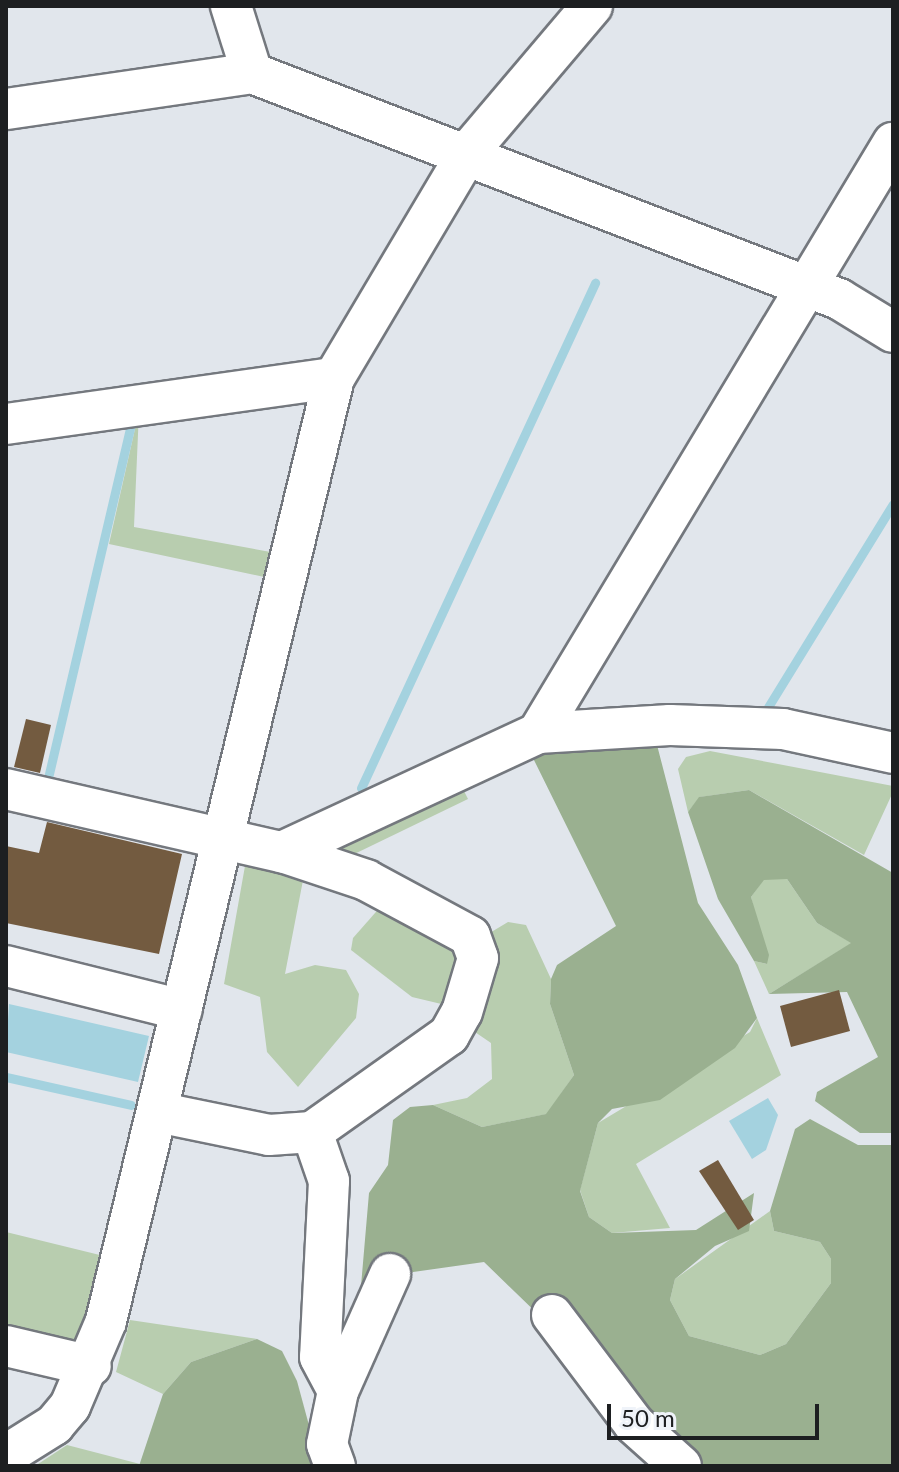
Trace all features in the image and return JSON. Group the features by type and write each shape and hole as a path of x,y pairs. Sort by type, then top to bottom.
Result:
{"street":[{"path":"231,6 252,73"},
{"path":"6,1455 54,1425 91,1366 157,1112 334,378 469,151 592,6"},
{"path":"6,109 252,73 469,151 810,287 893,332"},
{"path":"538,733 810,287 893,143"},
{"path":"6,424 334,378"},
{"path":"282,852 538,733 670,725 783,729 893,753"},
{"path":"6,789 220,842 282,852 431,910 470,936 478,958 449,1035 312,1132 269,1135 157,1112"},
{"path":"6,966 182,1010"},
{"path":"312,1132 329,1181 320,1357 338,1391"},
{"path":"335,1466 327,1444 338,1391 390,1274"},
{"path":"552,1315 634,1424 681,1466"},
{"path":"6,1346 91,1366"}],"green space":[{"path":"139,411 134,527 276,553 269,578 109,544"},
{"path":"657,745 698,903 738,965 757,1018 735,1048 660,1100 612,1109 598,1123 580,1191 589,1217 612,1233 696,1230 754,1193 749,1231 715,1246 675,1279 670,1300 689,1336 760,1355 786,1344 831,1283 831,1259 820,1242 774,1231 770,1211 795,1129 810,1119 858,1145 893,1145 893,1466 695,1466 484,1262 399,1274 364,1293 361,1286 369,1193 388,1165 393,1120 410,1107 433,1105 482,1127 546,1114 574,1075 550,1004 551,979 557,965 616,926 531,754"},
{"path":"710,751 893,786 893,792 864,855 749,790 700,797 688,812 678,769 686,757"},
{"path":"460,783 468,799 344,859 310,852"},
{"path":"749,790 893,873 893,1133 860,1133 815,1101 817,1092 878,1057 847,992 769,994 851,943 817,923 787,879 764,880 751,897 769,955 767,964 754,961 718,899 688,812 699,797"},
{"path":"245,866 304,875 285,974 315,965 346,970 359,994 356,1018 298,1087 267,1052 260,997 224,984"},
{"path":"764,879 787,879 817,923 852,943 769,994 754,961 767,964 751,897"},
{"path":"390,896 463,939 454,1007 412,997 351,950 353,938"},
{"path":"508,922 526,925 551,979 550,1004 574,1075 547,1114 482,1127 433,1105 467,1098 492,1079 491,1043 472,1030 488,934"},
{"path":"757,1018 781,1075 636,1164 670,1228 612,1233 589,1217 580,1190 598,1123 750,1032"},
{"path":"770,1211 774,1231 820,1242 831,1259 831,1283 786,1344 760,1355 689,1336 670,1300 675,1279"},
{"path":"6,1232 108,1257 76,1346 6,1335"},
{"path":"130,1320 257,1339 191,1362 163,1394 116,1372"},
{"path":"257,1339 282,1351 297,1381 320,1466 139,1466 163,1394 191,1362"},
{"path":"67,1445 140,1464 35,1466"}],"water":[{"path":"9,1004 149,1036 138,1082 6,1052"},
{"path":"768,1098 778,1115 766,1150 752,1159 729,1121"}],"building":[{"path":"26,719 51,725 40,773 14,767"},
{"path":"47,822 182,854 159,954 6,923 6,846 39,853"},
{"path":"839,990 850,1031 791,1047 780,1006"},
{"path":"718,1160 754,1220 738,1230 699,1171"}],"waterway":[{"path":"361,788 595,283"},
{"path":"48,778 131,425"},
{"path":"768,707 893,504"},
{"path":"6,1077 131,1105"}]}
